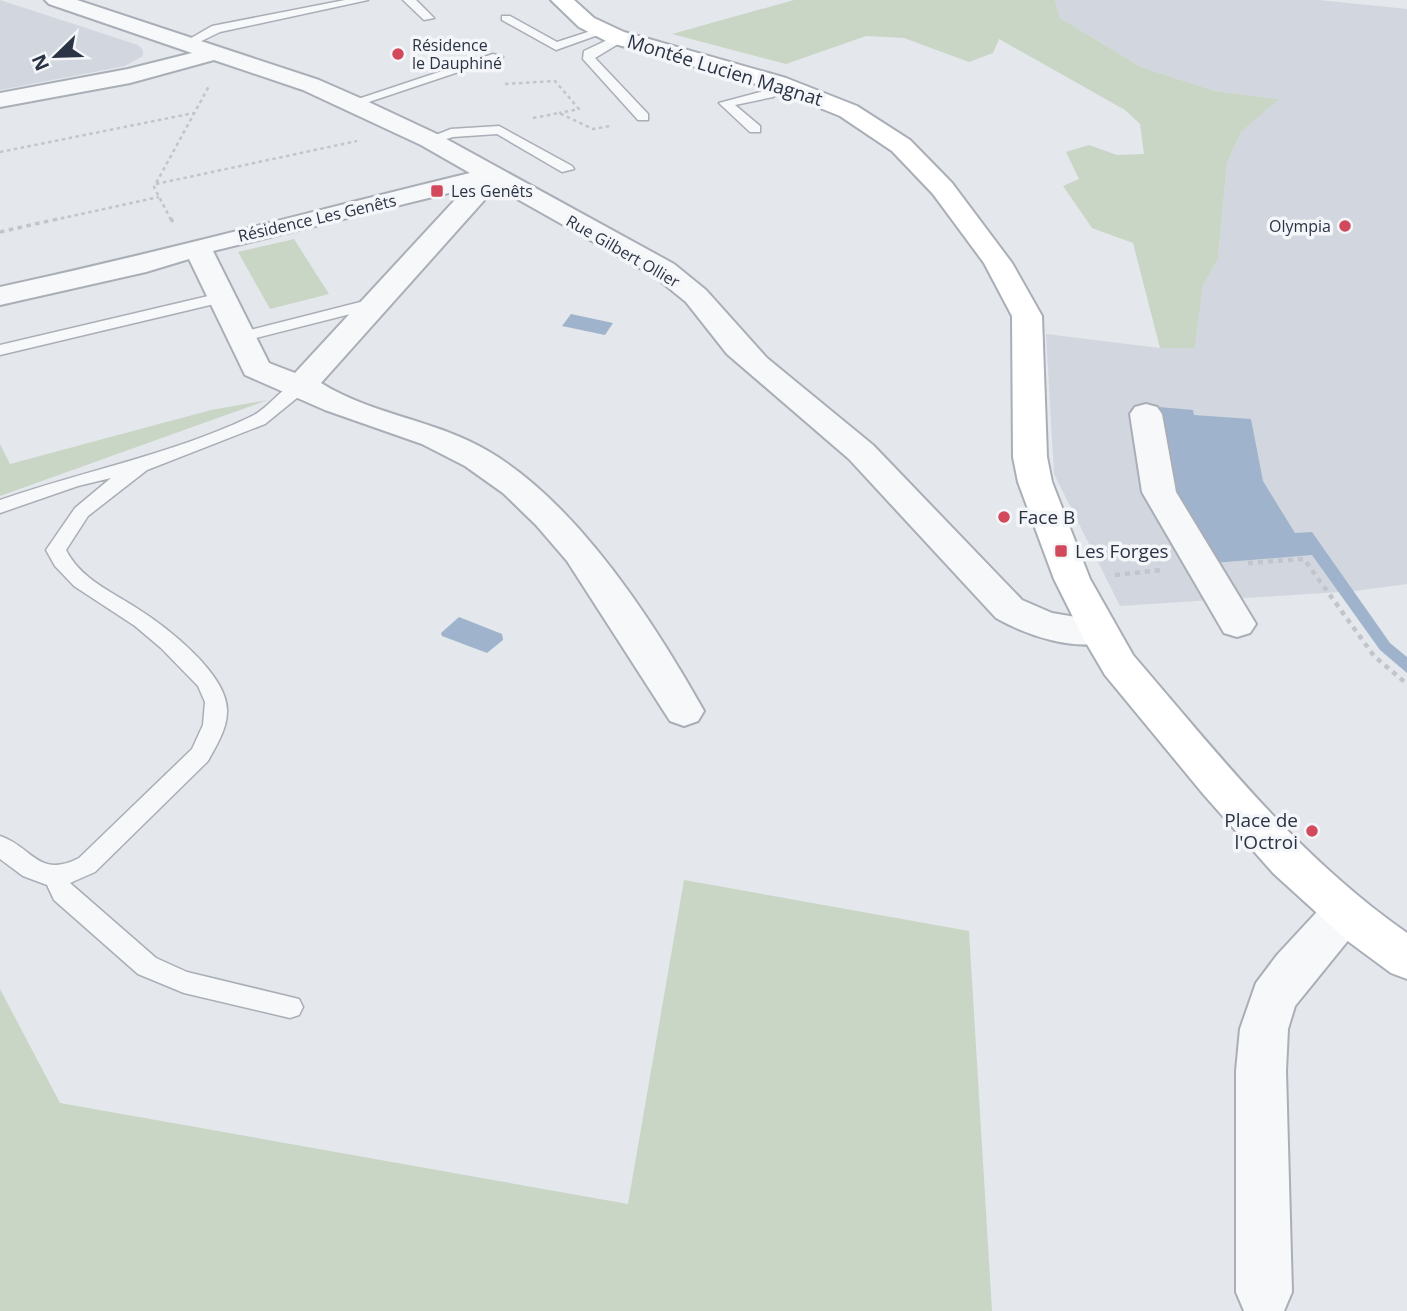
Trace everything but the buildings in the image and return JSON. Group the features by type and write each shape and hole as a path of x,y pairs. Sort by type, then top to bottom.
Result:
{"main road":[{"name":"Montée Lucien Magnat","path":"562,0 570,11 613,35 782,85 842,108 891,138 968,219 1019,296 1029,330 1030,457 1035,482 1072,579 1098,632 1119,666 1281,854 1343,914 1407,959"}],"street":[{"name":"Rue Gilbert Ollier","path":"56,0 311,85 352,103 430,140 680,282 696,296 738,348 861,452 1009,609 1030,622 1056,628 1098,632"},
{"path":"0,100 219,56"},
{"path":"302,385 493,175"},
{"name":"Résidence Les Genêts","path":"0,296 146,264 192,249 437,191 493,175"},
{"path":"192,249 221,298 256,368 274,380 302,385 322,397 434,437 484,460 519,487 557,525 595,572 684,711"},
{"path":"1146,414 1158,492 1237,624"},
{"path":"1264,1293 1261,1071 1264,1029 1273,998 1294,969 1343,914"}],"lane":[{"path":"185,44 216,29 362,0"},
{"path":"409,0 428,18"},
{"path":"506,18 556,46 613,35"},
{"path":"613,35 588,54 589,58 643,117"},
{"path":"352,103 497,57"},
{"path":"755,129 724,103 768,94 782,85"},
{"path":"430,140 451,133 499,130 567,169"},
{"path":"0,350 221,298"},
{"path":"240,337 376,303"},
{"path":"0,507 46,489 141,466 259,420 302,385"},
{"path":"0,846 38,875 55,877 72,874 87,865 200,755 212,734 217,714 215,696 207,678 145,622 90,587 60,563 56,550 66,528 86,505 141,466"},
{"path":"55,877 63,893 147,966 184,982 290,1007"}],"path":[{"path":"192,249 159,197 156,184 194,113 219,56"},
{"path":"494,87 519,81 555,81 579,109 494,125 499,130"},
{"path":"0,152 194,113"},
{"path":"559,113 593,129 637,121 643,117"},
{"path":"156,184 408,130"},
{"path":"0,232 159,197"},
{"path":"1072,579 1304,559 1374,656 1407,684"}],"shaded area":[{"path":"0,0 138,45 143,50 143,56 125,66 0,90"},
{"path":"1055,0 1319,0 1407,9 1407,584 1355,591 1120,606 1054,474 1046,334 1160,348 1195,348 1203,285 1218,259 1227,163 1241,132 1278,99 1215,91 1141,67 1060,18"}],"green space":[{"path":"794,0 1055,0 1060,18 1141,67 1215,91 1279,99 1241,132 1227,163 1218,259 1203,285 1195,348 1160,348 1133,243 1092,228 1063,186 1079,179 1066,152 1089,145 1117,155 1144,154 1140,124 1125,110 999,39 993,53 969,62 904,38 866,36 786,64 672,34"},
{"path":"294,239 329,294 270,309 238,252"},
{"path":"268,400 0,496 0,444 10,464 211,410"},
{"path":"684,880 969,931 992,1311 0,1311 0,989 60,1103 628,1204"}],"water":[{"path":"571,314 613,323 605,335 562,326"},
{"path":"1159,407 1193,410 1194,415 1251,419 1263,481 1295,533 1312,532 1390,643 1407,657 1407,673 1380,650 1312,555 1213,563 1165,480"},
{"path":"459,617 502,634 503,640 487,653 442,636 441,633"}],"place":[{"name":"Résidence le Dauphiné","path":"398,54"},
{"name":"Les Genêts","path":"437,191"},
{"name":"Olympia","path":"1345,226"},
{"name":"Face B","path":"1004,517"},
{"name":"Les Forges","path":"1061,551"},
{"name":"Place de l'Octroi","path":"1312,831"}]}
